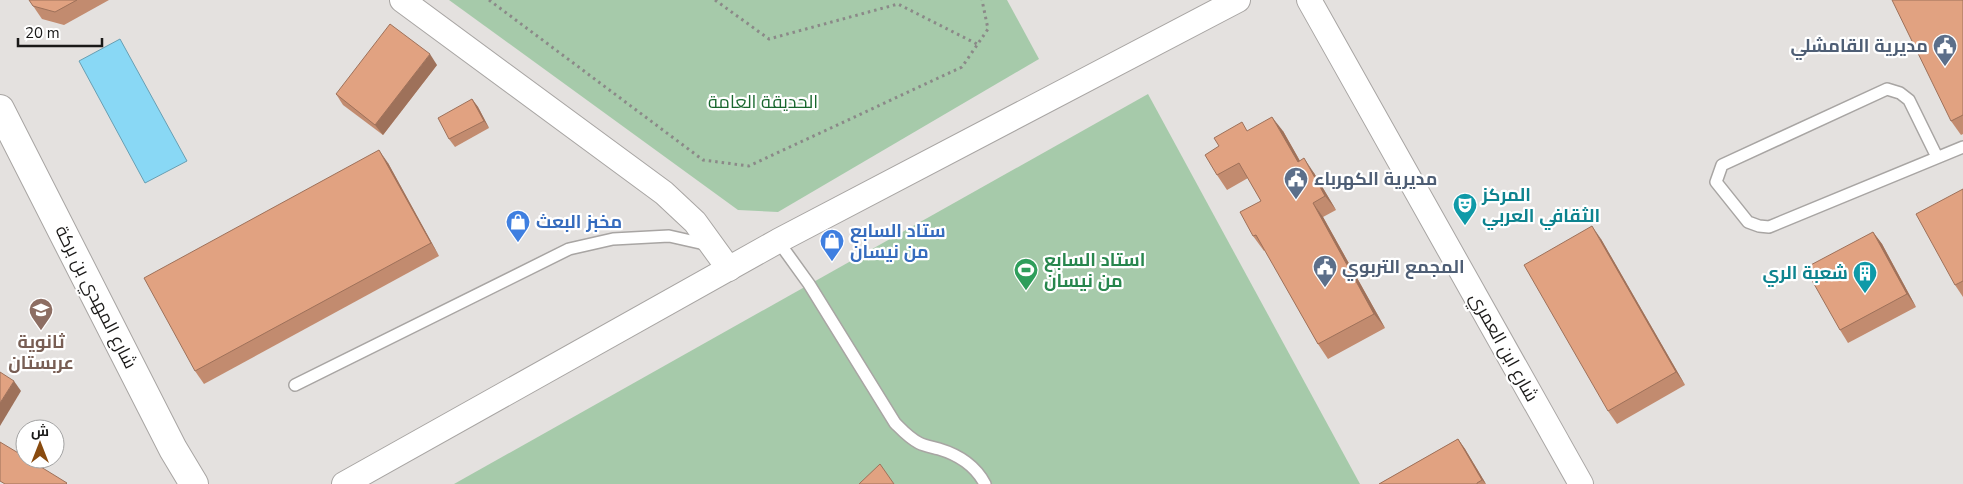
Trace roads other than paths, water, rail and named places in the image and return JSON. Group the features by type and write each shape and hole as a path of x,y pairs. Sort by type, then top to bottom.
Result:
{"street":[{"path":"402,0 664,193 694,222 729,269"},
{"path":"344,484 778,241 1238,0"},
{"name":"شارع ابن العمري","path":"1309,0 1581,484"},
{"name":"شارع المهدي بن بركة","path":"0,109 173,448 194,484"}],"lane":[{"path":"1937,157 1909,100 1900,93 1887,89 1722,165 1716,182 1748,222 1769,227 1937,157 1963,146"},
{"path":"295,385 569,249 613,238 668,236 712,246"},
{"path":"778,241 809,284 895,423 907,436 921,444 950,452 963,459 973,468 985,484"}],"water":[{"path":"120,39 187,161 145,183 79,61"}],"place":[{"name":"مديرية القامشلي","path":"1945,67"},
{"name":"مديرية الكهرباء","path":"1296,200"},
{"name":"المركز الثقافي العربي","path":"1465,226"},
{"name":"مخبز البعث","path":"518,243"},
{"name":"ستاد السابع من نيسان","path":"832,262"},
{"name":"المجمع التربوي","path":"1325,288"},
{"name":"استاد السابع من نيسان","path":"1026,291"},
{"name":"شعبة الري","path":"1865,294"},
{"name":"ثانوية عربستان","path":"41,331"}],"park label":[{"name":"الحديقة العامة","path":"763,102"}]}
